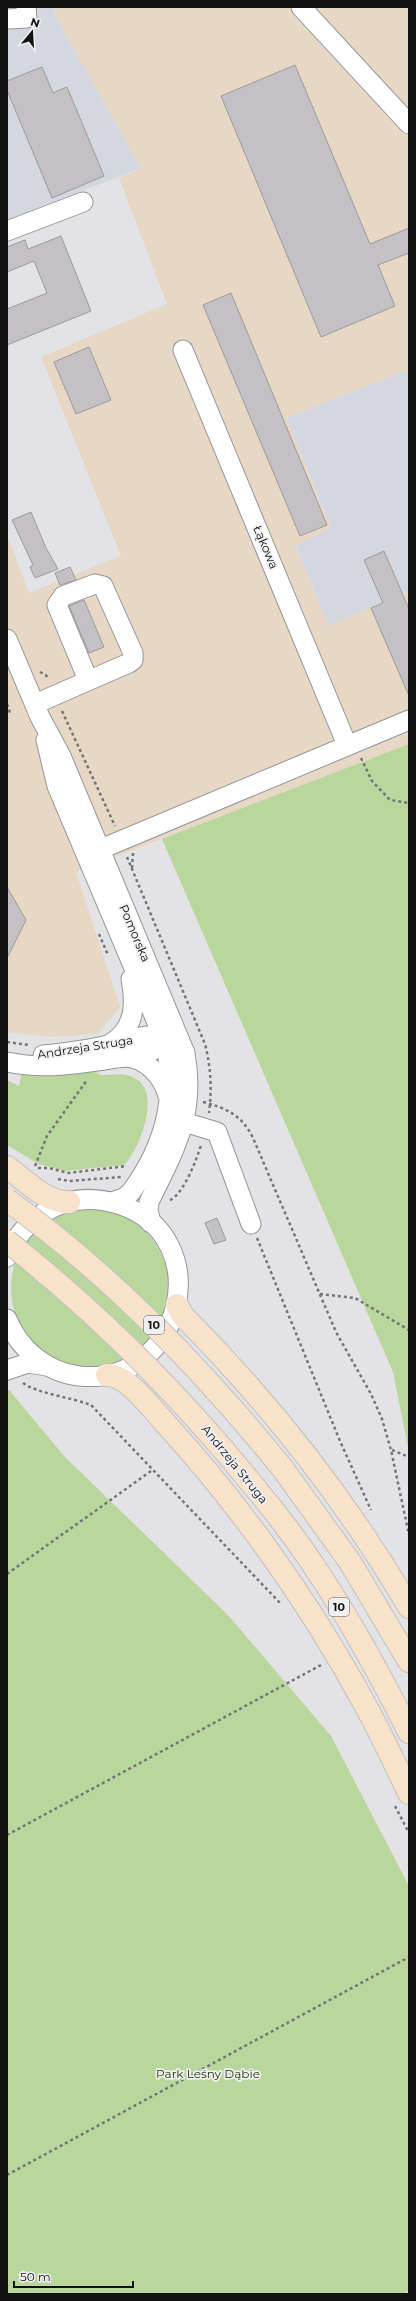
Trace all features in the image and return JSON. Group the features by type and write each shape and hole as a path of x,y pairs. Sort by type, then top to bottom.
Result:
{"main road":[{"path":"7,1167 49,1197 60,1201 69,1202"},
{"name":"10","path":"7,1200 64,1244 148,1318 250,1428 283,1469 350,1562 409,1661"},
{"name":"Andrzeja Struga","path":"7,1241 56,1281 119,1337 186,1405 256,1490 284,1525 342,1611 379,1674 409,1732"},
{"path":"178,1305 183,1316 238,1373 326,1481 372,1546 409,1607"},
{"path":"107,1375 118,1377 129,1384 148,1404 223,1490 258,1535 311,1613 369,1713 401,1797"}],"street":[{"path":"7,19 27,18 26,7"},
{"path":"301,7 409,124"},
{"path":"7,231 83,202"},
{"name":"Łąkowa","path":"183,350 351,744"},
{"path":"37,711 88,680 133,660 133,653 103,586 100,584 95,584 63,596 57,605 88,680"},
{"name":"Pomorska","path":"7,639 37,711 57,786 93,853 171,1016 185,1053 189,1081 184,1122 174,1152 149,1202 148,1210 151,1223"},
{"path":"93,853 409,720"},
{"name":"Pomorska","path":"93,853 121,938 164,1038 170,1074 169,1103 161,1138 136,1184 124,1198 111,1202"},
{"name":"Pomorska","path":"114,1051 134,1013 134,997 121,938"},
{"name":"Pomorska","path":"164,1038 171,1026 171,1016"},
{"name":"Andrzeja Struga","path":"7,1062 32,1065 63,1066 114,1051 147,1037 164,1038"},
{"name":"Pomorska","path":"164,1038 176,1042 185,1053"},
{"name":"Andrzeja Struga","path":"7,1055 43,1055 114,1051 133,1058 150,1067 164,1084 169,1103"},
{"path":"184,1122 218,1132 251,1224"},
{"path":"7,1257 12,1245 29,1223 42,1213 69,1202 90,1199 111,1202 128,1208 151,1223 165,1240 175,1260 178,1277 178,1305 168,1331 155,1349 133,1366 107,1375 79,1376 47,1366 28,1363 9,1370"},
{"path":"8,1328 25,1348 47,1366"}],"path":[{"path":"7,704 10,712"},
{"path":"351,744 372,781 390,800 409,803"},
{"path":"99,931 110,958"},
{"path":"82,1077 89,1076 47,1136 39,1153 35,1170 42,1167 68,1173 116,1169 131,1164"},
{"path":"203,1102 234,1113 249,1128 320,1294 350,1359 371,1394 382,1419 391,1450 409,1535"},
{"path":"251,1224 340,1441 374,1518"},
{"path":"320,1294 355,1298 409,1330"},
{"path":"9,1370 31,1389 71,1398 91,1405 152,1471 282,1605"},
{"path":"391,1450 409,1457"},
{"path":"7,1574 152,1471"},
{"path":"319,1661 325,1671"},
{"path":"7,1835 321,1665"},
{"path":"401,1797 409,1832"},
{"path":"7,2175 409,1958"}],"shaded area":[{"path":"7,7 55,7 56,17 141,168 7,220"},
{"path":"55,7 409,7 409,369 286,418 331,528 295,546 329,626 409,591 409,744 76,872 120,1007 98,1034 49,1037 7,1032 7,535 29,593 121,556 41,357 167,304 119,178 141,168 56,17"},
{"path":"409,369 409,591 329,626 295,545 331,527 286,418"}],"green space":[{"path":"409,744 409,1452 393,1372 162,839"},
{"path":"95,1067 96,1072 100,1075 120,1074 130,1076 139,1081 145,1089 147,1111 145,1123 136,1148 124,1165 64,1171 39,1164 7,1145 7,1080 19,1086 22,1071"},
{"path":"90,1209 120,1215 146,1232 163,1258 169,1288 163,1318 146,1344 120,1361 90,1367 60,1361 34,1344 17,1318 11,1288 17,1258 34,1232 60,1215"},
{"name":"Park Leśny Dąbie","path":"7,1390 9,1390 64,1456 228,1615 331,1736 409,1886 409,2290 404,2294 7,2294"}],"building":[{"path":"295,65 370,244 409,228 409,253 378,265 395,306 321,337 221,96"},
{"path":"42,67 53,93 67,87 104,176 52,198 7,90 7,81"},
{"path":"61,236 91,311 7,345 7,309 47,293 34,261 7,272 7,247 25,240 28,249"},
{"path":"231,293 327,525 300,536 203,305"},
{"path":"89,347 111,400 76,414 54,362"},
{"path":"31,512 46,548 58,569 35,578 30,567 33,565 12,520"},
{"path":"384,551 409,609 409,696 371,608 383,603 364,560"},
{"path":"70,567 76,580 60,585 55,573"},
{"path":"84,600 104,647 89,653 69,606"},
{"path":"7,887 26,920 7,958"},
{"path":"217,1218 226,1240 214,1244 205,1223"}]}
